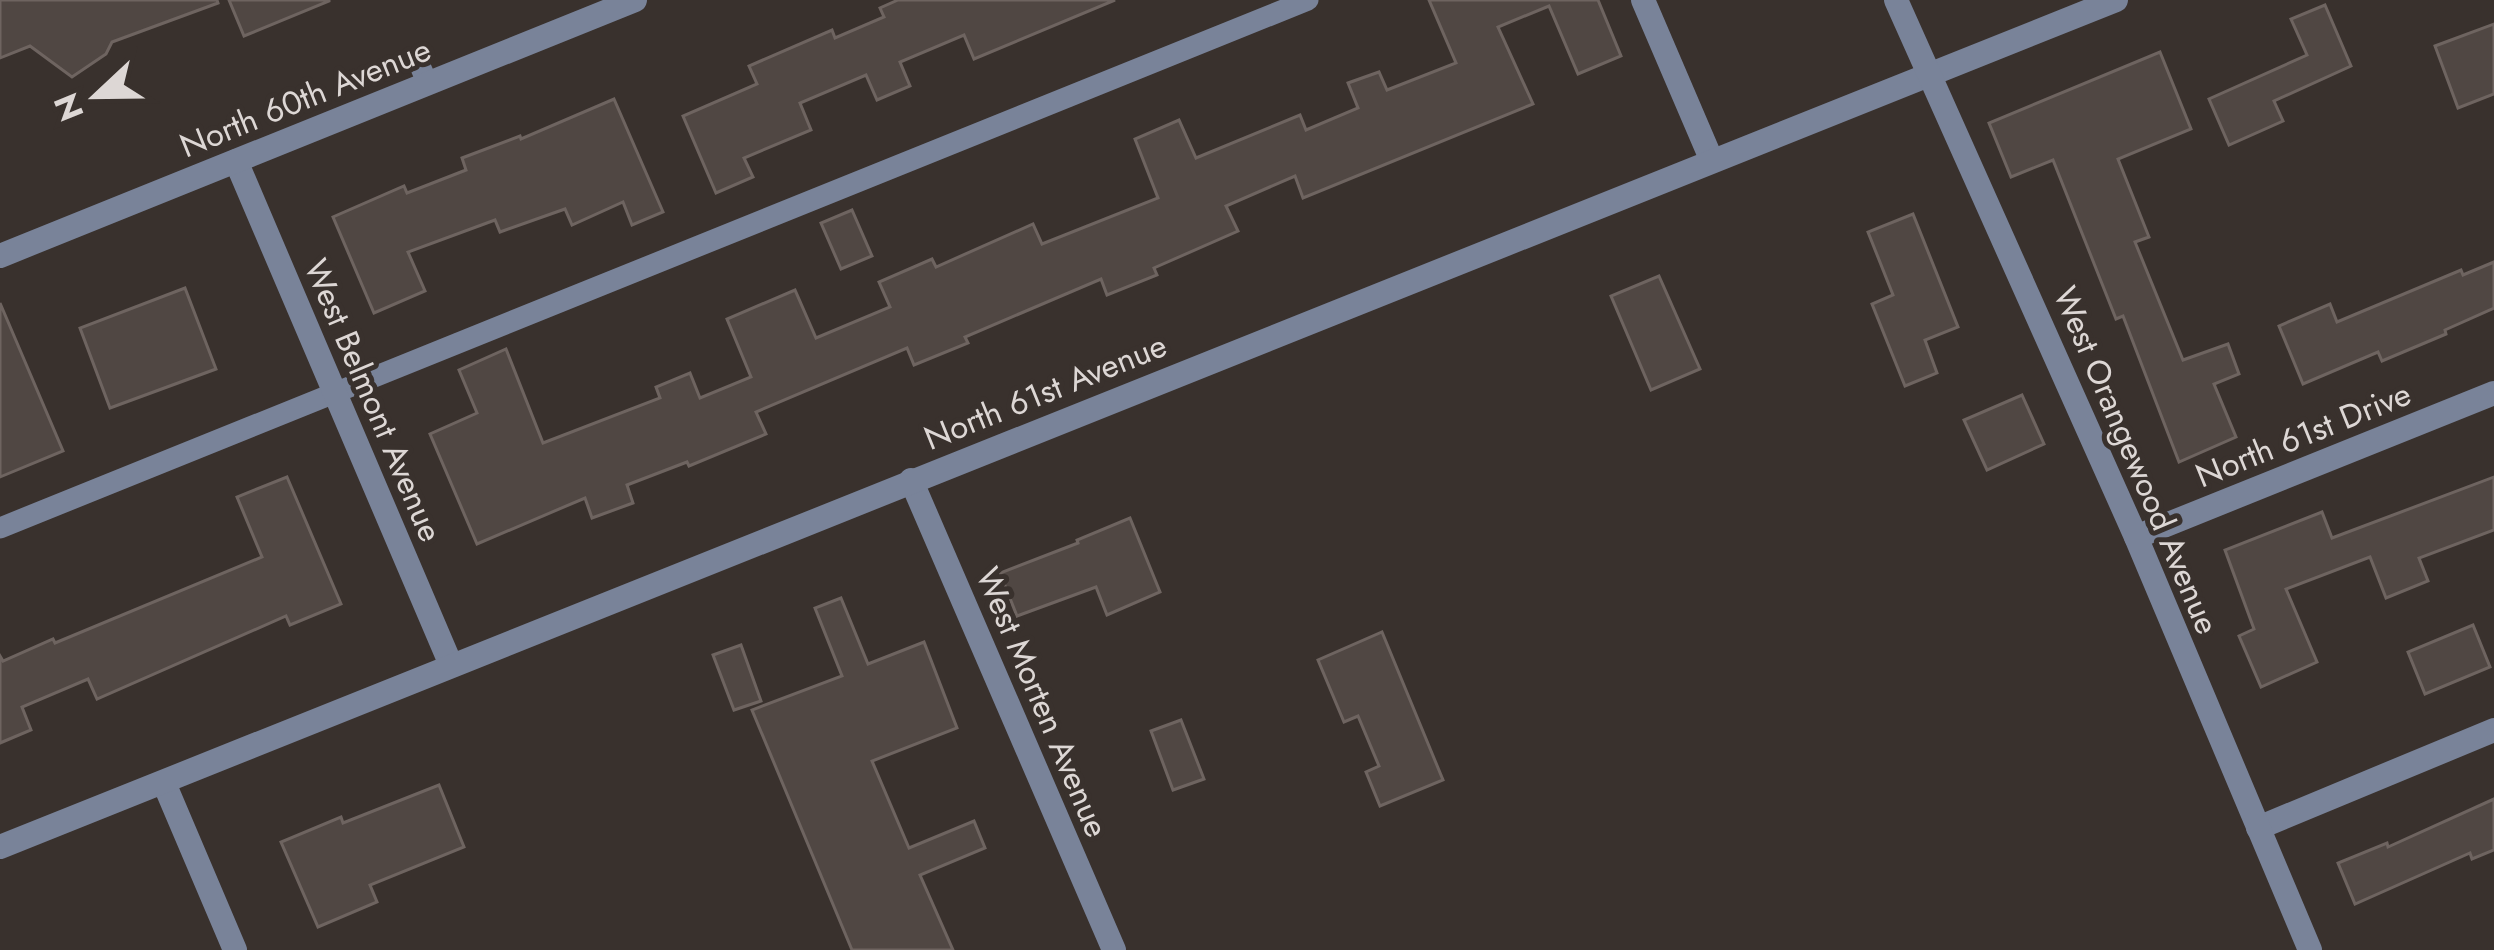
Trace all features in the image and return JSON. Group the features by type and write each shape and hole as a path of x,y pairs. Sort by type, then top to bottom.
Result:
{"street":[{"name":"North 60th Avenue","path":"0,256 635,0"},
{"path":"1643,0 1712,161"},
{"name":"West Orangewood Avenue","path":"1896,0 2136,537 2310,950"},
{"name":"North 61st Avenue","path":"0,847 2116,0"},
{"name":"West Belmont Avenue","path":"236,161 451,665"},
{"name":"North 61st Drive","path":"2136,537 2494,393"},
{"name":"West Morten Avenue","path":"911,480 1114,950"},
{"path":"2258,828 2494,730"},
{"path":"164,783 235,950"}],"lane":[{"path":"0,528 1308,0"},
{"path":"417,59 428,84"}],"building":[{"path":"0,0 218,3 112,42 106,54 72,77 30,46 0,58"},
{"path":"229,0 329,0 329,1 244,36"},
{"path":"898,0 1115,0 974,59 964,35 900,62 910,86 877,100 866,75 800,103 811,130 744,158 753,177 716,193 683,116 757,84 749,66 832,30 835,38 884,17 880,8"},
{"path":"1429,0 1598,0 1621,56 1578,74 1549,6 1498,27 1533,104 1303,198 1295,176 1226,206 1238,231 1154,268 1157,275 1107,295 1101,279 965,337 968,343 914,365 907,348 756,412 766,434 627,485 633,503 592,518 585,498 477,544 430,434 477,413 459,370 506,349 543,443 660,398 656,387 690,373 700,398 751,377 727,319 795,290 816,338 890,307 879,282 932,259 936,267 1033,224 1042,244 1158,198 1135,139 1179,120 1196,158 1300,115 1306,130 1358,108 1348,83 1379,72 1387,90 1456,63"},
{"path":"2325,5 2351,66 2274,101 2283,121 2229,145 2209,99 2307,55 2291,19"},
{"path":"2494,24 2494,94 2458,108 2435,46"},
{"path":"2160,52 2191,129 2118,159 2149,237 2135,242 2183,360 2228,344 2239,374 2214,384 2236,437 2179,462 2123,316 2116,319 2053,160 2011,177 1989,123"},
{"path":"614,99 663,212 632,225 623,202 572,225 565,209 500,232 495,220 408,252 425,291 374,313 333,217 404,186 407,193 466,170 462,158 521,139"},
{"path":"852,210 872,256 841,269 821,223"},
{"path":"1913,214 1958,327 1925,340 1937,373 1905,386 1872,304 1893,295 1868,232"},
{"path":"2494,262 2494,308 2382,361 2378,352 2303,384 2279,326 2330,304 2337,322 2461,270 2463,275"},
{"path":"1659,276 1700,369 1651,390 1611,296"},
{"path":"185,288 216,369 110,408 80,328"},
{"path":"0,303 63,451 0,477"},
{"path":"2022,395 2044,444 1987,470 1964,420"},
{"path":"287,477 341,604 290,625 286,616 97,699 88,679 22,707 31,730 0,743 0,656 3,661 53,639 55,643 262,557 237,497"},
{"path":"2494,477 2494,530 2419,558 2428,581 2386,598 2370,557 2286,589 2317,662 2261,687 2239,636 2254,629 2225,550 2322,512 2332,538"},
{"path":"1130,518 1160,592 1107,615 1096,587 1017,616 1000,573"},
{"path":"841,598 868,664 924,642 957,728 872,761 909,848 974,821 985,848 920,875 953,950 852,950 752,710 842,676 815,608"},
{"path":"2473,625 2490,667 2425,694 2408,652"},
{"path":"1382,632 1443,780 1380,806 1366,772 1379,766 1358,716 1344,722 1318,660"},
{"path":"741,645 761,701 734,710 713,655"},
{"path":"1181,720 1204,779 1173,790 1151,731"},
{"path":"439,785 464,847 370,885 377,902 318,927 281,842"},
{"path":"2494,799 2494,850 2472,859 2470,853 2355,904 2338,863 2387,843 2388,847"}]}
